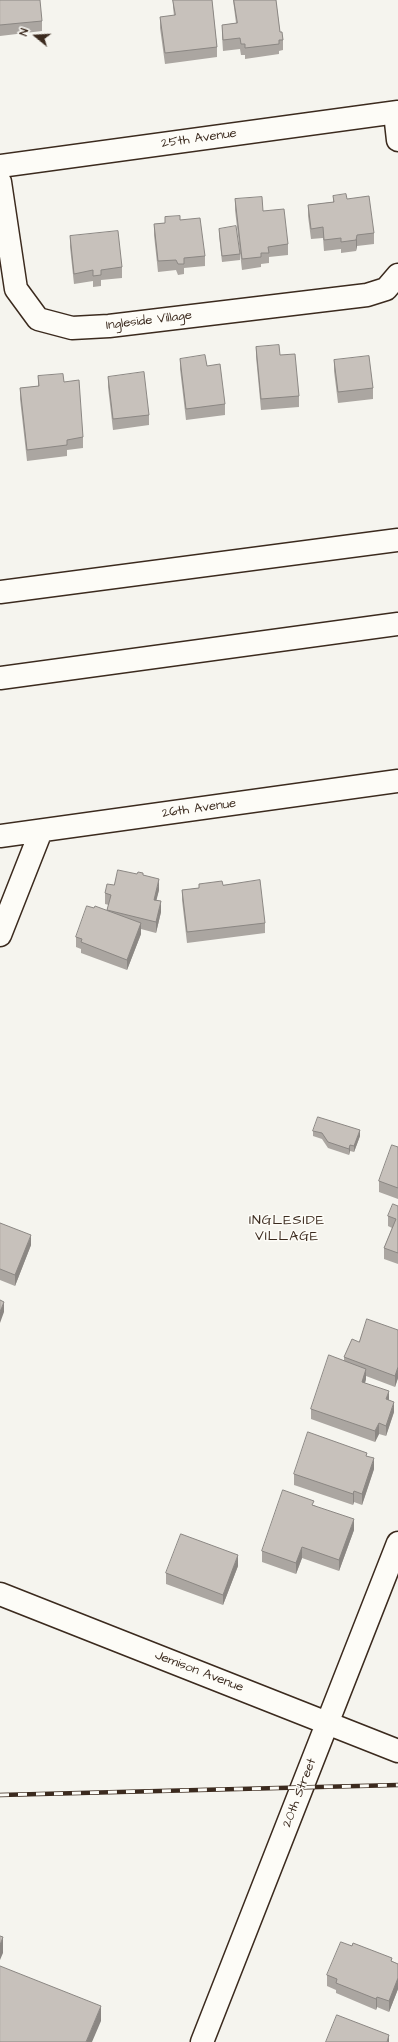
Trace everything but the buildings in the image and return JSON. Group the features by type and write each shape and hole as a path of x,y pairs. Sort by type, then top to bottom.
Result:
{"main road":[{"path":"396,113 398,140"},
{"name":"25th Avenue","path":"0,166 396,113"},
{"name":"Ingleside Village","path":"0,182 16,289 38,319 72,328 109,326 367,295 386,289 398,275"},
{"path":"0,592 398,540"},
{"path":"0,678 398,624"},
{"name":"26th Avenue","path":"0,836 398,781"},
{"path":"0,935 41,831"},
{"name":"20th Street","path":"202,2042 398,1543"},
{"name":"Jemison Avenue","path":"0,1594 398,1751"}],"railway":[{"path":"0,1795 398,1785"}],"district":[{"name":"INGLESIDE VILLAGE","path":"287,1230"}]}
